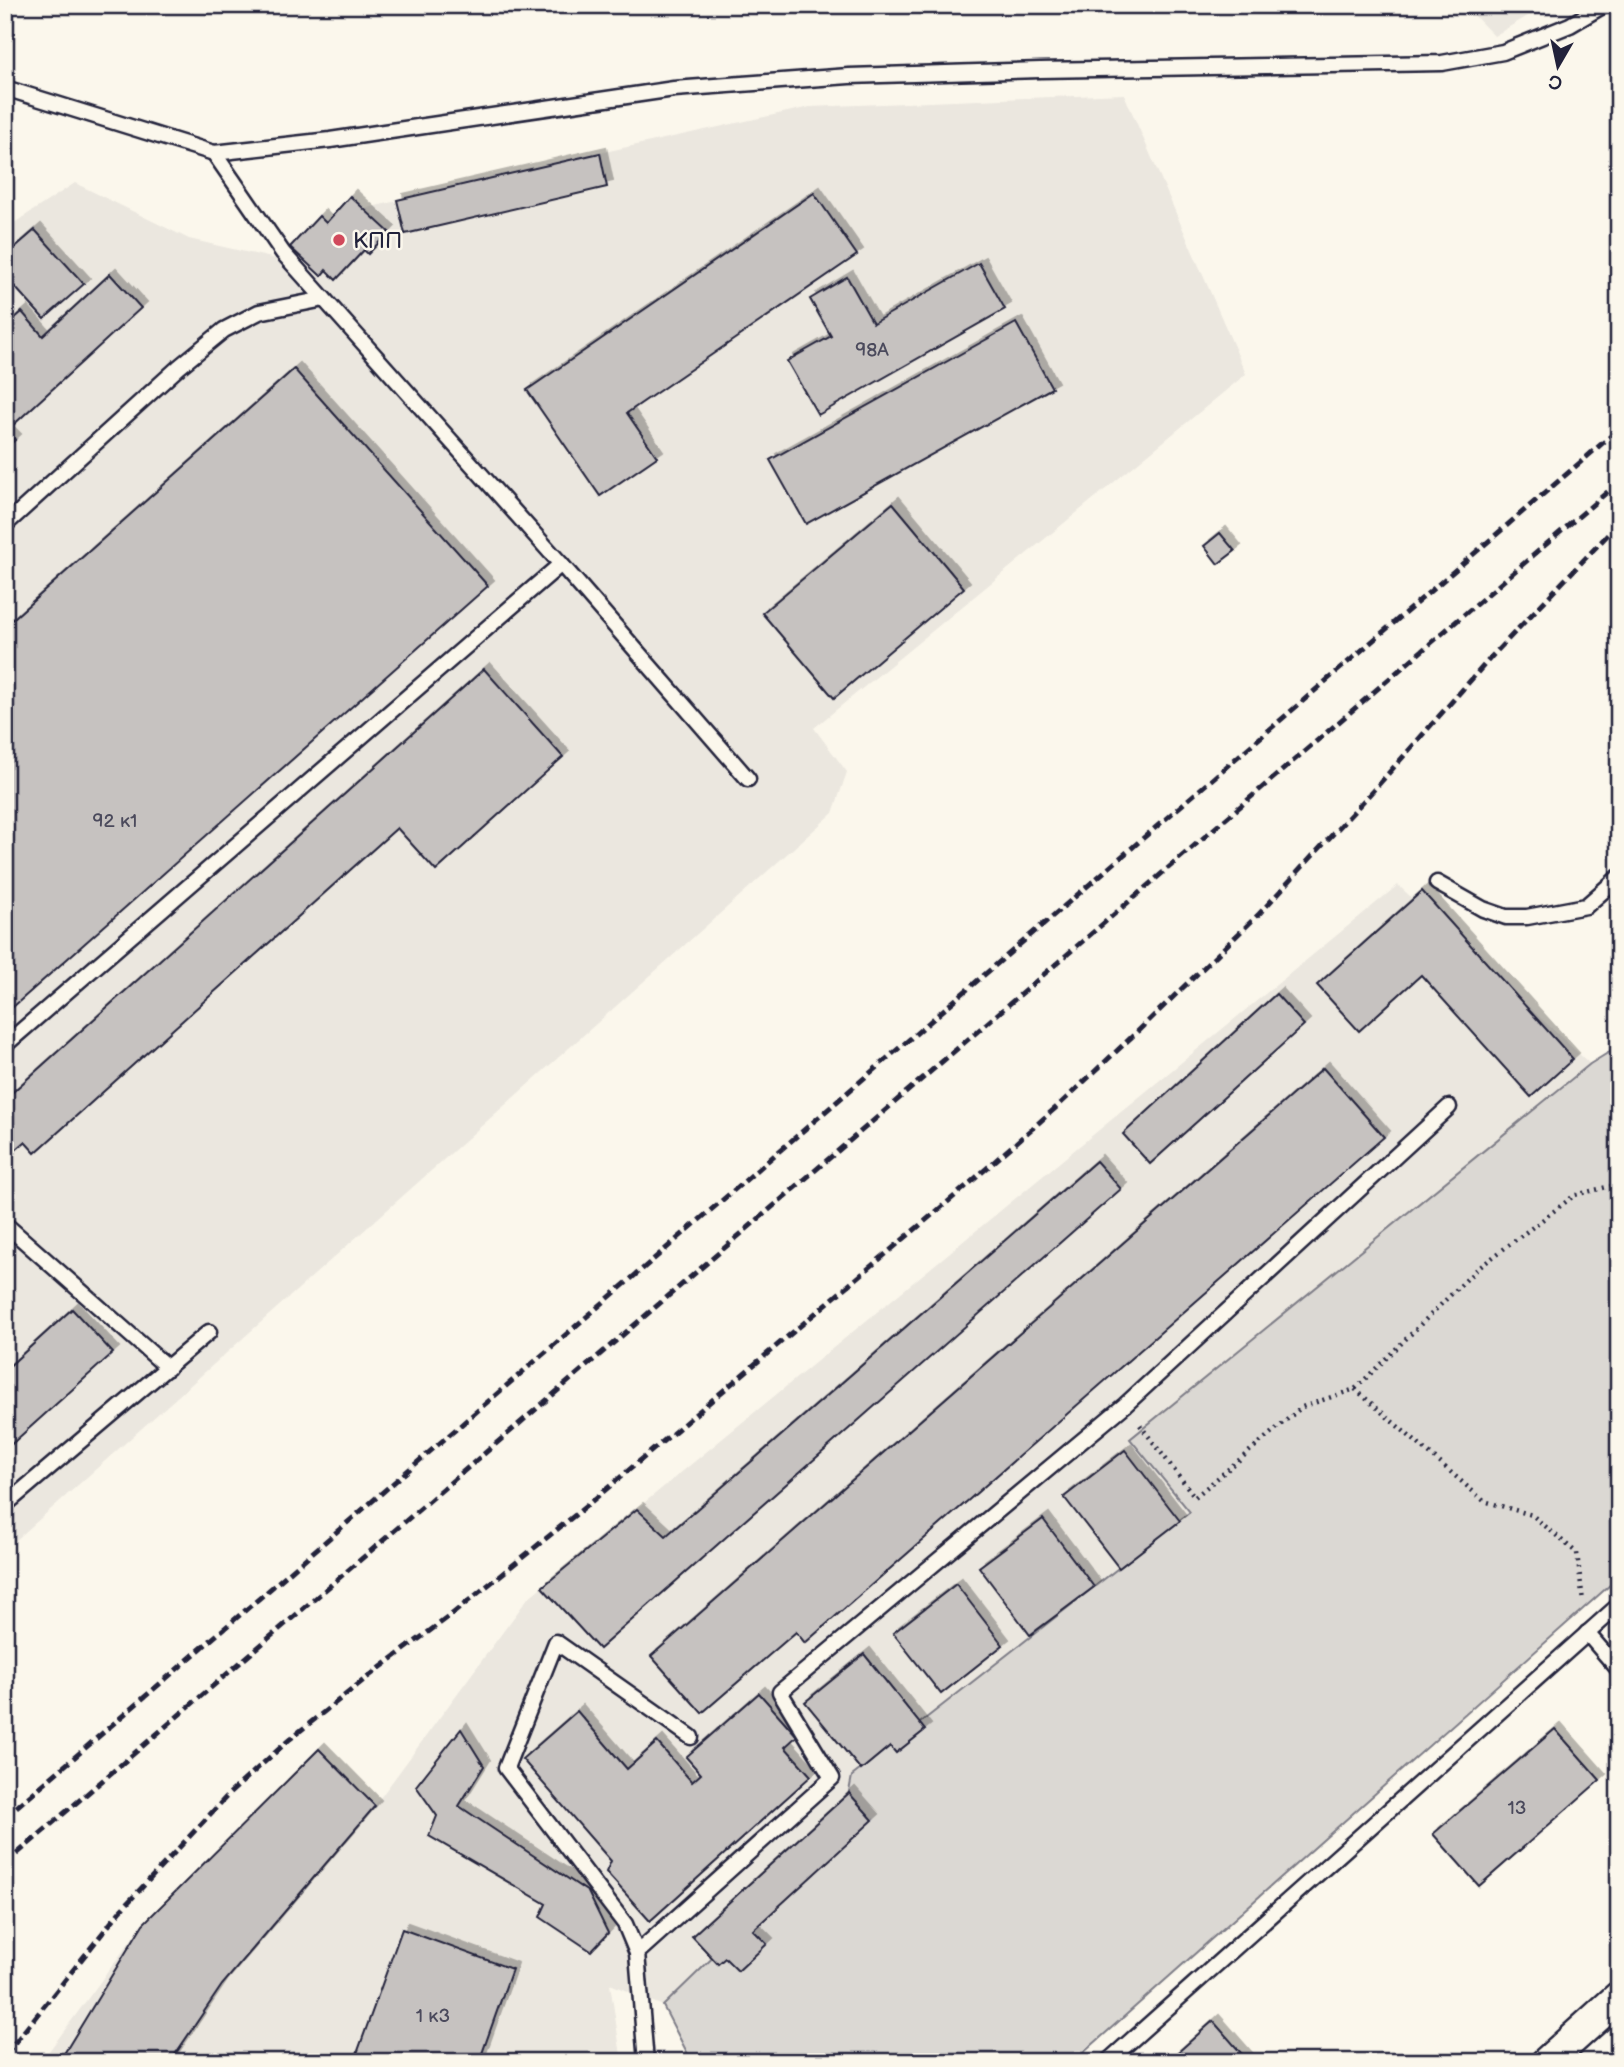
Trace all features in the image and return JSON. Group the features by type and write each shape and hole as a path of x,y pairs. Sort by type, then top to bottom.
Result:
{"street":[{"path":"1548,2062 1619,1997"}],"lane":[{"path":"5,88 214,153 330,140 674,89 822,78 1040,70 1443,63 1503,52 1570,25 1604,5"},
{"path":"214,153 283,253 561,564 748,779"},
{"path":"5,525 179,367 224,330 259,313 324,299"},
{"path":"5,1045 561,564"},
{"path":"1437,883 1483,909 1506,917 1527,917 1586,906 1619,877"},
{"path":"637,1953 832,1778 780,1692 1125,1405 1448,1107"},
{"path":"5,1224 168,1368"},
{"path":"5,1505 209,1332"},
{"path":"1107,2062 1619,1605"},
{"path":"1587,1633 1619,1670"},
{"path":"646,2062 637,1953 625,1924 506,1768 556,1642 691,1737"}],"path":[{"path":"1125,1405 1195,1497 1302,1407 1354,1388 1476,1270 1575,1195 1619,1184"},
{"path":"1354,1388 1483,1501 1532,1515 1577,1553 1587,1633"}],"shaded area":[{"path":"1464,5 1546,5 1494,36"},
{"path":"1124,94 1246,374 814,728 847,772 833,813 5,1550 5,229 75,183 189,239 276,259 319,216 326,222 350,196 363,209 810,107"},
{"path":"1398,885 1590,1064 1130,1439 1191,1511 852,1776 841,1833 663,2006 610,1984 622,2062 41,2062 143,1924 319,1749 375,1805 528,1598"},
{"path":"1619,1046 1619,1577 1073,2062 692,2062 663,2006 841,1833 852,1776 1190,1512 1130,1439 1590,1064"}],"building":[{"path":"600,153 607,187 405,234 397,200"},
{"path":"814,193 857,255 627,413 657,457 600,496 527,390"},
{"name":"КПП","path":"350,196 389,232 368,254 364,250 336,280 326,270 321,276 290,247 319,216 326,223"},
{"path":"35,230 84,284 44,319 5,276 5,256"},
{"path":"979,263 1005,309 818,415 787,361 831,336 810,299 847,277 873,323"},
{"path":"110,274 141,308 11,427 5,421 5,327 22,312 43,336"},
{"path":"1016,323 1052,388 806,524 770,460"},
{"path":"294,369 488,586 5,1014 5,626"},
{"path":"5,430 15,440 5,449"},
{"path":"893,503 964,588 834,698 762,613"},
{"path":"1220,533 1235,551 1218,564 1204,546"},
{"path":"484,669 563,757 436,871 397,828 35,1153 25,1142 10,1155 5,1150 5,1121 8,1119 5,1117 5,1099"},
{"path":"1422,891 1573,1059 1531,1097 1421,975 1359,1031 1317,985"},
{"path":"1276,994 1304,1025 1150,1164 1123,1134"},
{"path":"1323,1068 1384,1137 805,1643 796,1632 702,1713 651,1656"},
{"path":"1096,1161 1121,1189 599,1649 542,1587 637,1509 666,1536"},
{"path":"72,1309 113,1353 5,1450 5,1370"},
{"path":"1125,1450 1180,1521 1119,1568 1064,1497"},
{"path":"1043,1519 1094,1587 1030,1635 979,1567"},
{"path":"956,1584 1003,1645 941,1694 893,1633"},
{"path":"864,1654 925,1730 896,1753 890,1746 861,1770 805,1702"},
{"path":"759,1693 797,1736 785,1747 811,1776 650,1921 606,1872 611,1861 522,1759 577,1711 627,1769 657,1742 692,1782 701,1774 686,1757"},
{"path":"461,1729 484,1766 459,1806 588,1892 608,1933 591,1951 540,1917 546,1904 429,1836 437,1816 416,1786"},
{"path":"1555,1729 1600,1780 1479,1886 1433,1834"},
{"path":"319,1749 375,1806 222,1985 170,2062 59,2062 143,1924"},
{"path":"849,1793 873,1820 753,1930 767,1944 738,1971 725,1958 718,1964 692,1936"},
{"path":"402,1929 512,1969 479,2062 354,2062"},
{"path":"1213,2021 1249,2062 1167,2062"}],"railway":[{"path":"5,1817 1619,429"},
{"path":"5,1864 1619,482"},
{"path":"5,2055 121,1910 229,1794 290,1739 585,1507 963,1189 1137,1032 1259,914 1493,655 1619,523"}],"place":[{"name":"КПП","path":"339,240"}]}
